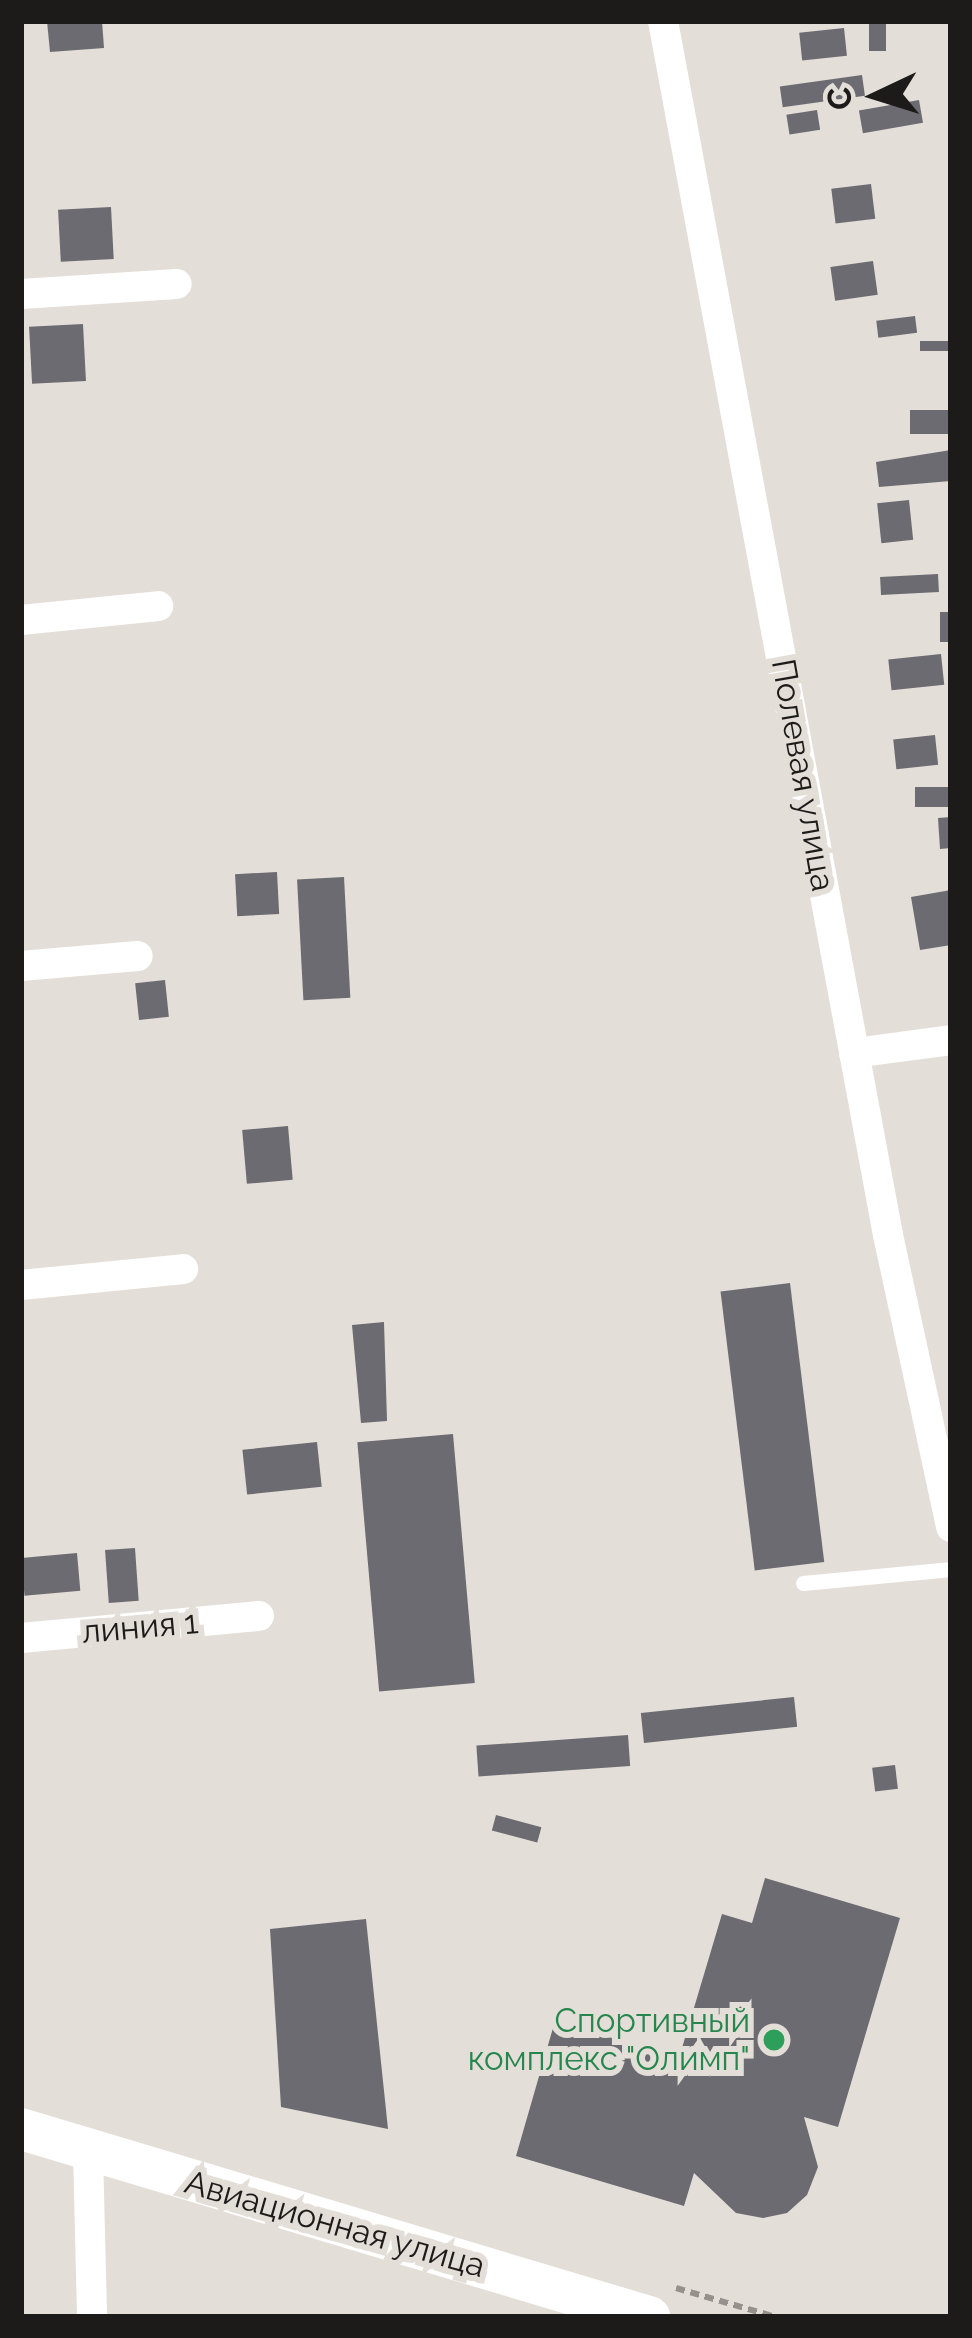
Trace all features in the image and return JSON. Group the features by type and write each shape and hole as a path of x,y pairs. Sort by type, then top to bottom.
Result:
{"main road":[{"name":"Авиационная улица","path":"21,2128 650,2317"}],"street":[{"name":"Полевая улица","path":"663,21 854,1054 951,1527"},
{"path":"21,294 177,284"},
{"path":"21,620 158,606"},
{"path":"21,966 138,956"},
{"path":"854,1054 951,1040"},
{"path":"21,1285 182,1269"},
{"name":"линия 1","path":"21,1638 259,1616"},
{"path":"88,2151 92,2317"}],"lane":[{"path":"802,1583 951,1569"}],"building":[{"path":"47,21 102,21 104,48 50,52"},
{"path":"869,21 886,21 886,51 869,51"},
{"path":"844,28 847,56 802,61 799,33"},
{"path":"862,75 865,96 783,107 780,87"},
{"path":"919,100 923,123 863,133 859,111"},
{"path":"817,110 820,130 790,135 786,115"},
{"path":"871,184 875,219 836,224 831,189"},
{"path":"111,207 114,259 61,262 58,210"},
{"path":"873,261 878,295 835,301 830,267"},
{"path":"915,316 917,333 878,338 876,321"},
{"path":"83,324 86,381 32,384 29,327"},
{"path":"920,341 951,341 951,351 920,351"},
{"path":"910,410 951,410 951,434 910,434"},
{"path":"951,450 951,481 879,487 876,462"},
{"path":"909,500 913,540 881,543 877,503"},
{"path":"938,574 939,592 881,595 880,577"},
{"path":"940,612 951,612 951,642 940,642"},
{"path":"941,654 944,685 892,690 888,660"},
{"path":"935,735 938,765 896,769 893,739"},
{"path":"915,787 951,787 951,807 915,807"},
{"path":"951,817 951,848 940,849 938,818"},
{"path":"277,872 279,914 237,916 235,874"},
{"path":"344,877 350,998 303,1000 297,879"},
{"path":"951,890 951,945 920,950 911,897"},
{"path":"165,980 169,1017 139,1020 135,983"},
{"path":"288,1126 293,1180 247,1184 242,1130"},
{"path":"790,1283 824,1562 755,1570 721,1292"},
{"path":"384,1322 387,1421 361,1423 352,1325"},
{"path":"453,1434 475,1683 379,1691 357,1442"},
{"path":"317,1442 322,1487 247,1495 242,1450"},
{"path":"135,1548 139,1601 109,1603 105,1550"},
{"path":"77,1553 80,1591 25,1596 21,1558"},
{"path":"794,1697 797,1727 644,1743 641,1713"},
{"path":"628,1735 630,1766 479,1777 476,1746"},
{"path":"895,1765 898,1789 875,1792 872,1768"},
{"path":"496,1815 541,1827 537,1843 492,1830"},
{"name":"Спортивный комплекс \"Олимп\"","path":"765,1878 900,1918 838,2127 804,2117 818,2167 807,2195 787,2213 763,2218 736,2213 694,2173 684,2206 516,2156 555,2021 679,2058 722,1914 752,1923"},
{"path":"366,1919 388,2129 281,2107 270,1929"}],"place":[{"name":"Спортивный комплекс \"Олимп\"","path":"774,2040"}]}
